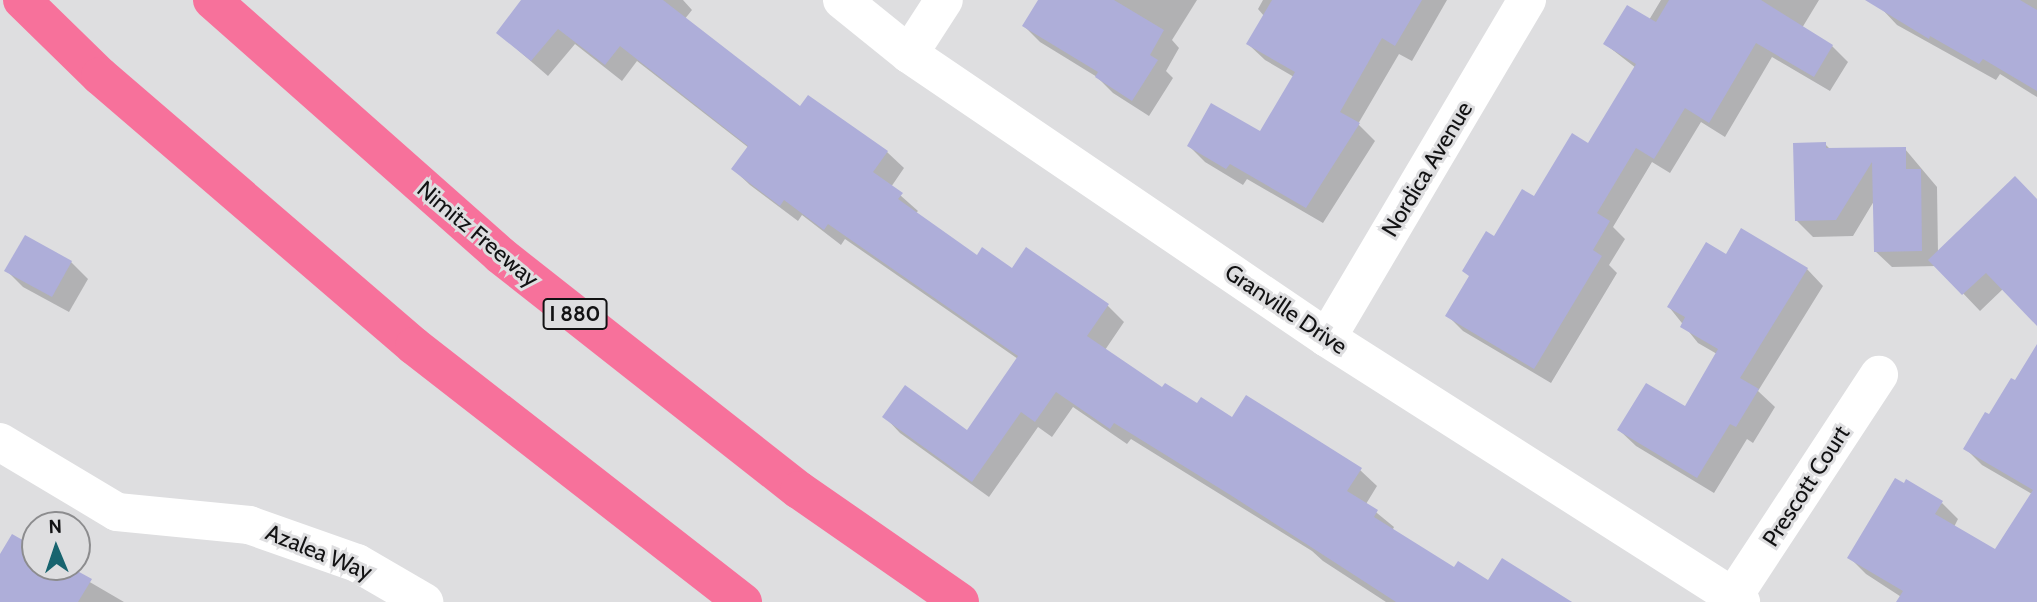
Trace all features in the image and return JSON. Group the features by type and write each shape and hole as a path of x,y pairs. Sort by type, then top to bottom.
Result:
{"highway":[{"path":"22,0 100,76 414,346 743,602"},
{"name":"Nimitz Freeway","path":"212,0 500,255 799,490 960,602"}],"street":[{"name":"Granville Drive","path":"842,0 909,54 1327,338 1737,600"},
{"path":"909,54 944,0"},
{"name":"Nordica Avenue","path":"1327,338 1527,0"},
{"name":"Prescott Court","path":"1737,600 1879,375"},
{"name":"Azalea Way","path":"0,442 117,512 250,525 357,563 424,602"}],"building":[{"path":"521,0 663,0 800,106 808,95 888,151 873,172 903,193 898,199 977,255 982,247 1012,268 1026,247 1109,304 1087,336 1162,387 1165,383 1197,403 1201,397 1232,417 1246,395 1362,468 1347,491 1378,510 1374,517 1454,567 1458,561 1488,580 1502,558 1572,602 1396,602 1114,423 1110,429 1056,392 1035,422 1021,412 972,482 882,417 905,385 967,430 1018,356 828,224 824,230 784,200 780,206 731,169 748,146 620,46 605,65 558,29 531,61 496,33"},
{"path":"1038,0 1114,0 1164,30 1150,55 1158,60 1132,101 1095,77 1098,72 1022,26"},
{"path":"1272,0 1422,0 1395,46 1382,38 1340,112 1360,123 1306,208 1230,164 1226,169 1187,146 1211,103 1260,131 1295,72 1246,44"},
{"path":"1669,0 1761,0 1833,45 1814,77 1756,43 1709,123 1685,108 1654,159 1636,148 1597,213 1610,221 1593,250 1602,256 1534,369 1445,316 1469,276 1462,271 1486,231 1494,236 1522,189 1534,196 1572,133 1588,143 1636,64 1603,44 1627,5 1656,22"},
{"path":"1865,0 2020,0 2037,10 2037,91 1983,59 1979,64 1930,36 1929,39"},
{"path":"1826,142 1826,148 1906,147 1906,169 1921,169 1922,251 1874,252 1872,162 1836,220 1795,221 1793,143"},
{"path":"2015,176 2037,199 2037,326 1986,273 1962,295 1928,260"},
{"path":"1741,228 1808,268 1740,378 1759,389 1736,427 1730,424 1697,478 1617,430 1646,383 1685,406 1718,349 1680,327 1685,317 1667,307 1706,242 1726,254"},
{"path":"25,235 72,261 52,297 4,271"},
{"path":"2037,344 2037,602 1896,602 1903,591 1847,558 1895,478 1904,483 1906,479 1943,501 1935,514 1995,549 2033,490 1963,449 1985,412 1989,414 2011,378 2015,380"},
{"path":"12,534 21,539 21,581 91,581 78,602 0,602 0,554"}]}
